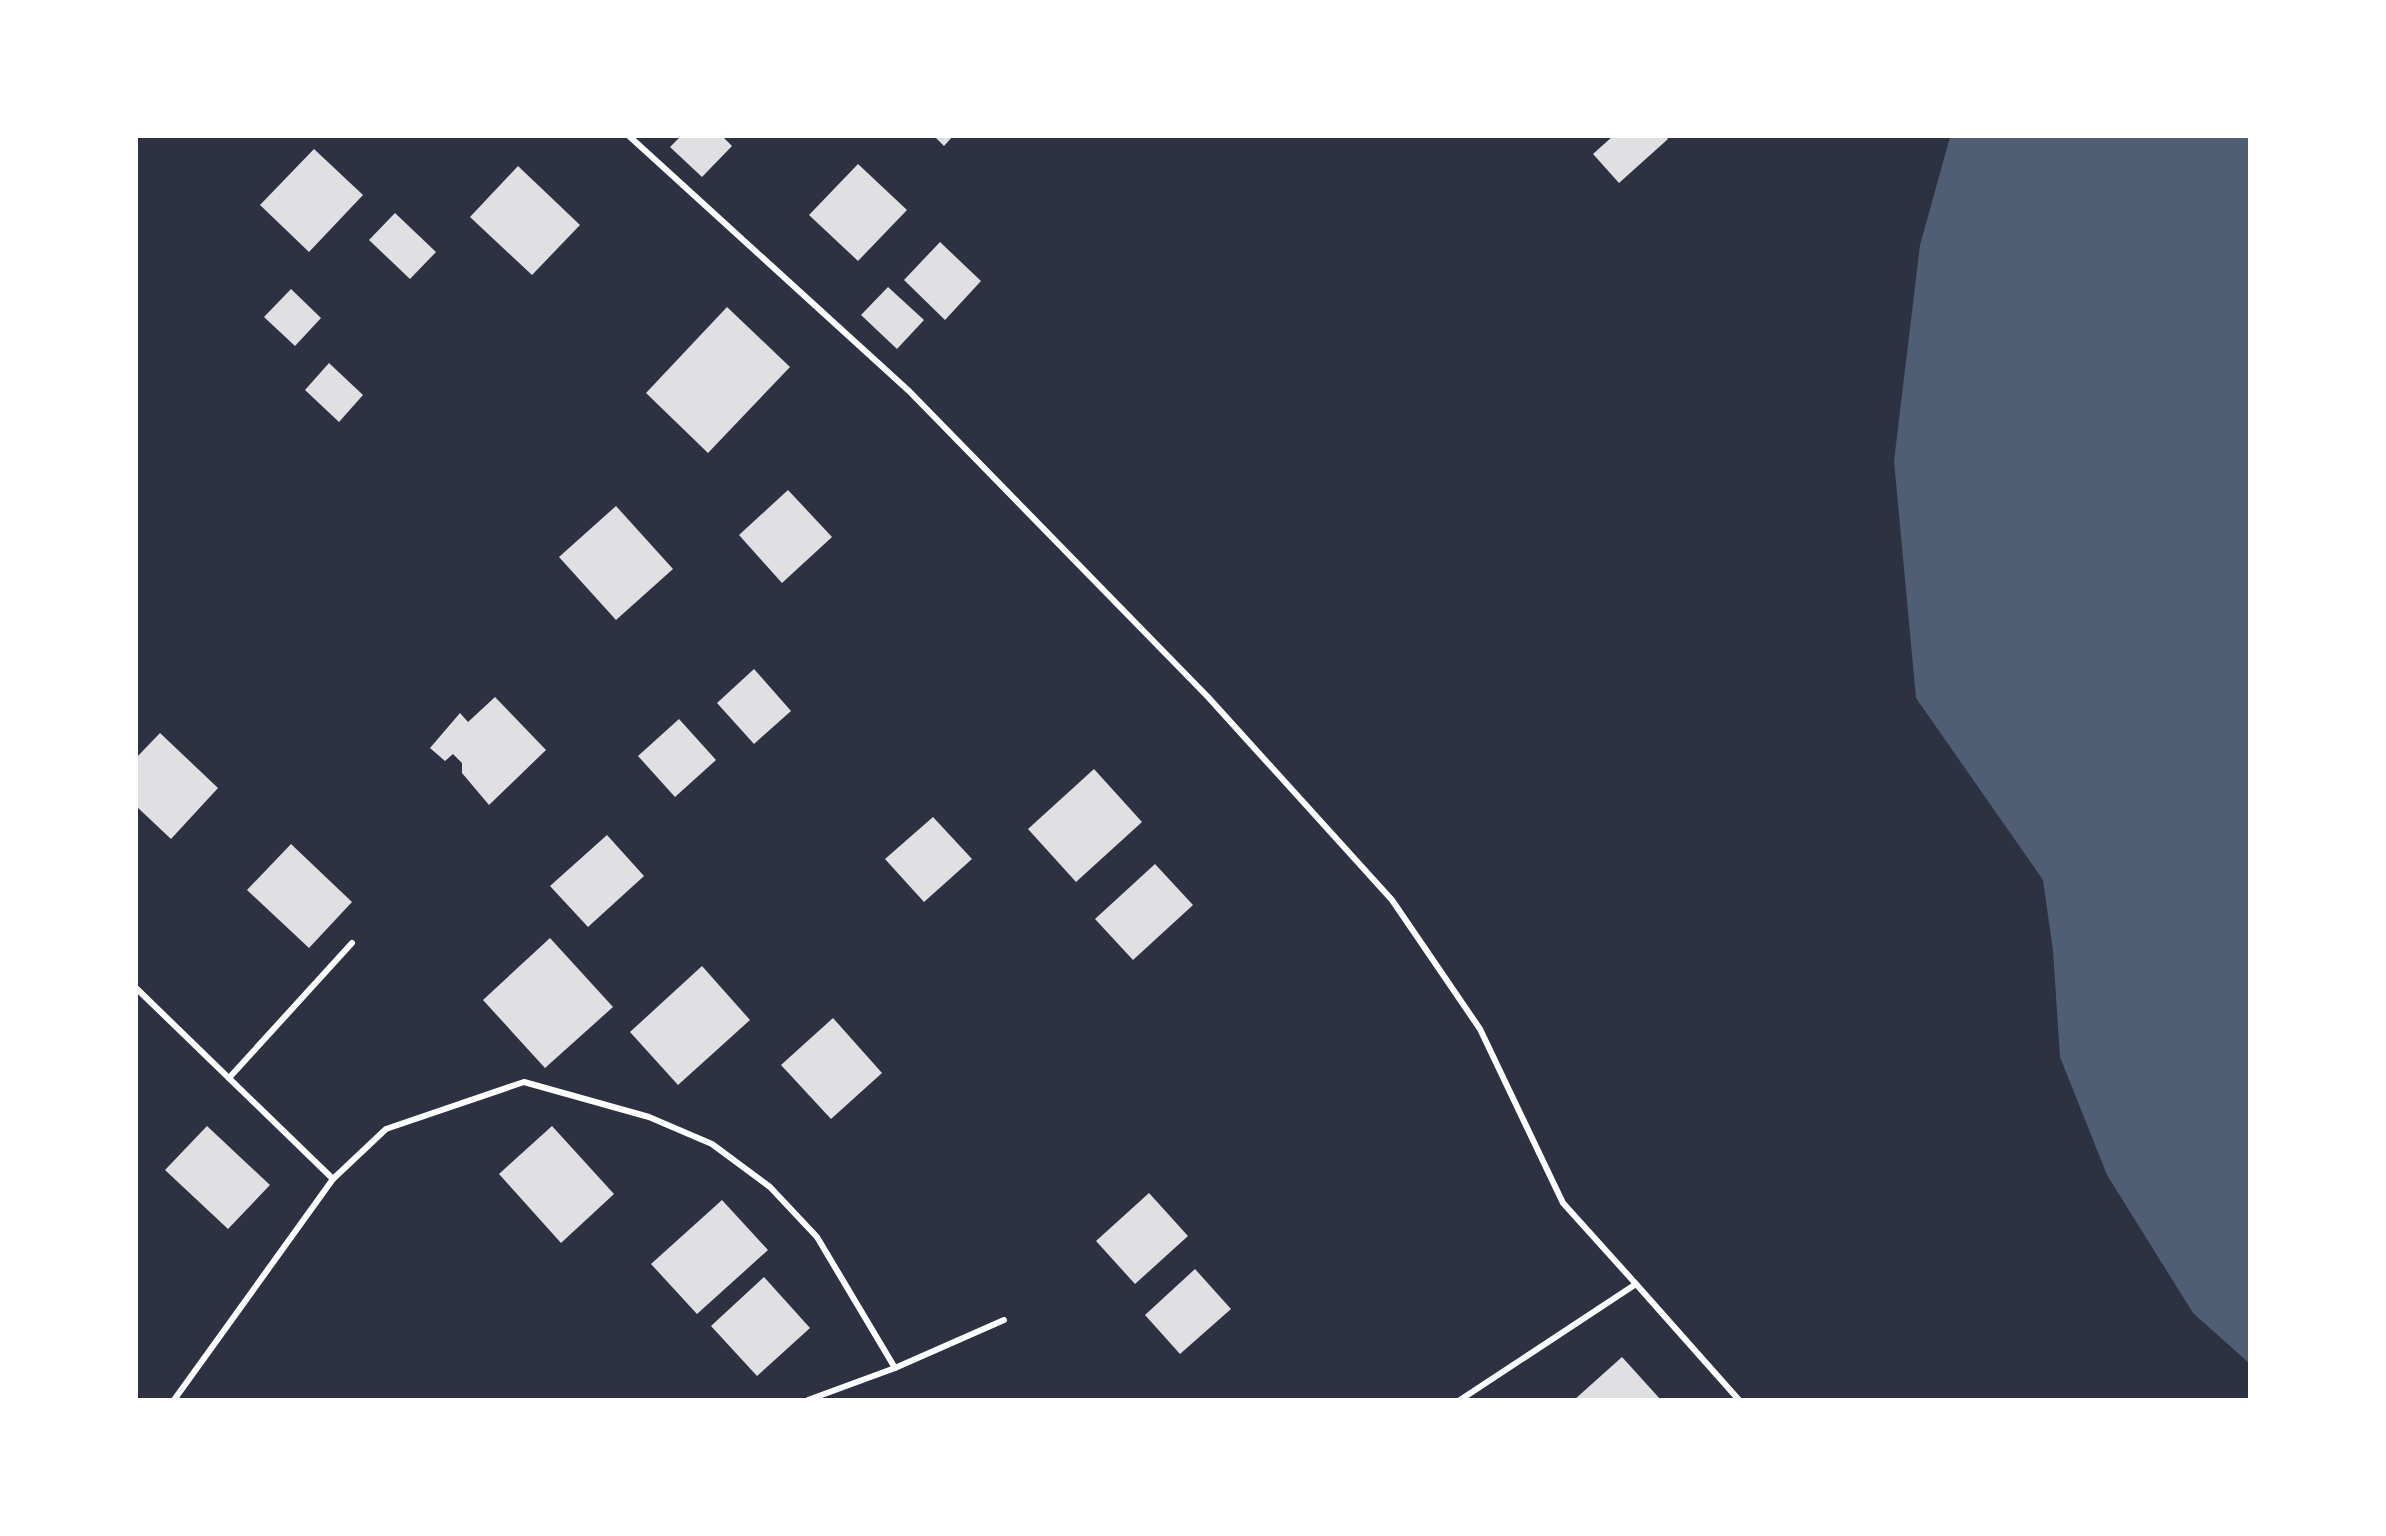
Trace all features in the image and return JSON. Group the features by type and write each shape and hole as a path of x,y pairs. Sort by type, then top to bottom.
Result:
{"street":[{"path":"629,136 909,391 1208,697 1392,900 1480,1029 1563,1203 1739,1400"},
{"path":"229,1078 352,943"},
{"path":"136,988 333,1179"},
{"path":"174,1400 333,1179 386,1130 524,1082 649,1117 712,1143 770,1186 817,1237 895,1368"},
{"path":"1460,1400 1636,1284"},
{"path":"808,1400 895,1368 1004,1320"}],"water":[{"path":"1950,137 2249,137 2249,1363 2193,1313 2107,1175 2060,1057 2053,951 2043,880 1916,698 1894,461 1920,245"}],"building":[{"path":"681,136 722,136 732,146 702,177 670,147"},
{"path":"934,136 953,136 944,146"},
{"path":"1613,136 1665,136 1668,139 1619,183 1593,154"},
{"path":"314,149 363,195 309,252 260,205"},
{"path":"858,164 907,210 858,261 809,215"},
{"path":"518,166 580,225 532,275 470,217"},
{"path":"395,213 436,252 410,279 369,240"},
{"path":"940,242 981,281 945,320 904,280"},
{"path":"888,287 924,320 897,349 861,315"},
{"path":"291,289 321,318 295,346 264,317"},
{"path":"727,307 790,367 708,453 646,393"},
{"path":"329,363 363,395 339,422 305,390"},
{"path":"788,490 832,537 782,583 739,535"},
{"path":"616,506 673,569 616,620 559,557"},
{"path":"754,669 791,711 754,744 717,703"},
{"path":"495,697 546,750 489,805 462,773 462,763 453,754 445,761 430,748 460,713 468,722"},
{"path":"679,719 716,760 675,797 638,756"},
{"path":"160,733 218,788 171,839 136,806 136,758"},
{"path":"1094,769 1142,822 1076,882 1028,829"},
{"path":"933,817 972,859 924,902 885,859"},
{"path":"607,835 644,876 588,927 550,886"},
{"path":"291,844 352,902 309,948 247,890"},
{"path":"1155,864 1193,905 1133,960 1095,919"},
{"path":"550,938 613,1007 545,1068 483,1000"},
{"path":"702,966 750,1020 678,1085 630,1032"},
{"path":"833,1018 882,1073 831,1119 781,1065"},
{"path":"207,1126 270,1185 228,1229 165,1170"},
{"path":"552,1126 614,1194 561,1243 499,1174"},
{"path":"1149,1193 1188,1236 1135,1284 1096,1241"},
{"path":"722,1200 768,1250 697,1314 651,1264"},
{"path":"1195,1269 1231,1309 1180,1354 1145,1315"},
{"path":"764,1277 810,1328 757,1376 711,1326"},
{"path":"1622,1357 1661,1400 1574,1400"}]}
